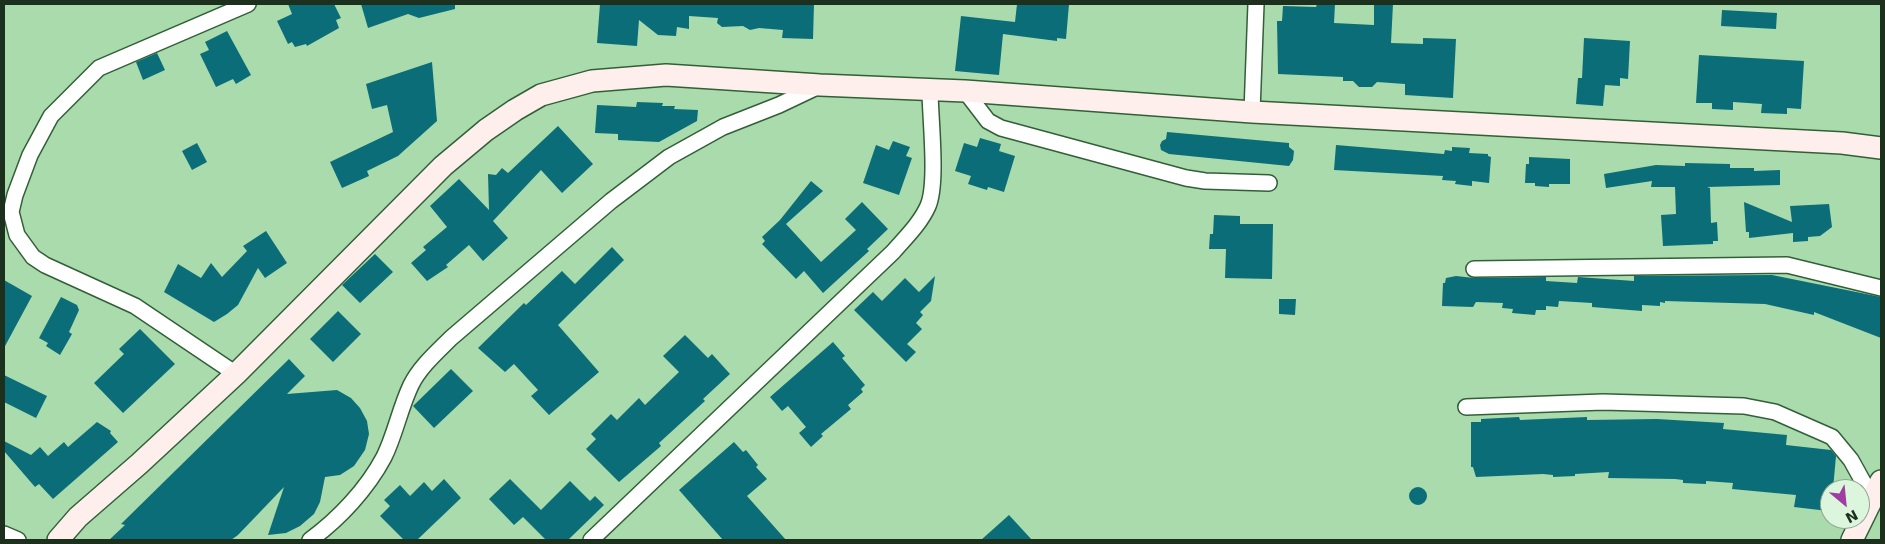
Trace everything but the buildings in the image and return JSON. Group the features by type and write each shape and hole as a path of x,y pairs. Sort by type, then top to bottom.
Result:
{"street":[{"path":"236,374 135,306 45,265 34,257 16,235 12,212 14,195 30,154 51,116 99,68 133,51 210,22 248,4"},
{"path":"1252,112 1256,4"},
{"path":"58,540 78,517 139,464 236,374 443,166 486,130 542,95 592,80 666,75 820,85 965,91 1252,112 1769,139 1881,148"},
{"path":"310,540 343,511 364,486 384,457 412,384 428,362 451,338 611,201 669,157 723,127 779,106 820,85"},
{"path":"591,540 893,252 915,228 928,205 932,186 930,90"},
{"path":"965,91 988,121 1001,128 1186,178 1205,181 1269,183"},
{"path":"1474,269 1787,265 1881,288"},
{"path":"1466,407 1604,402 1744,406 1775,412 1832,437 1877,489 1852,540"},
{"path":"4,534 18,540"}]}
